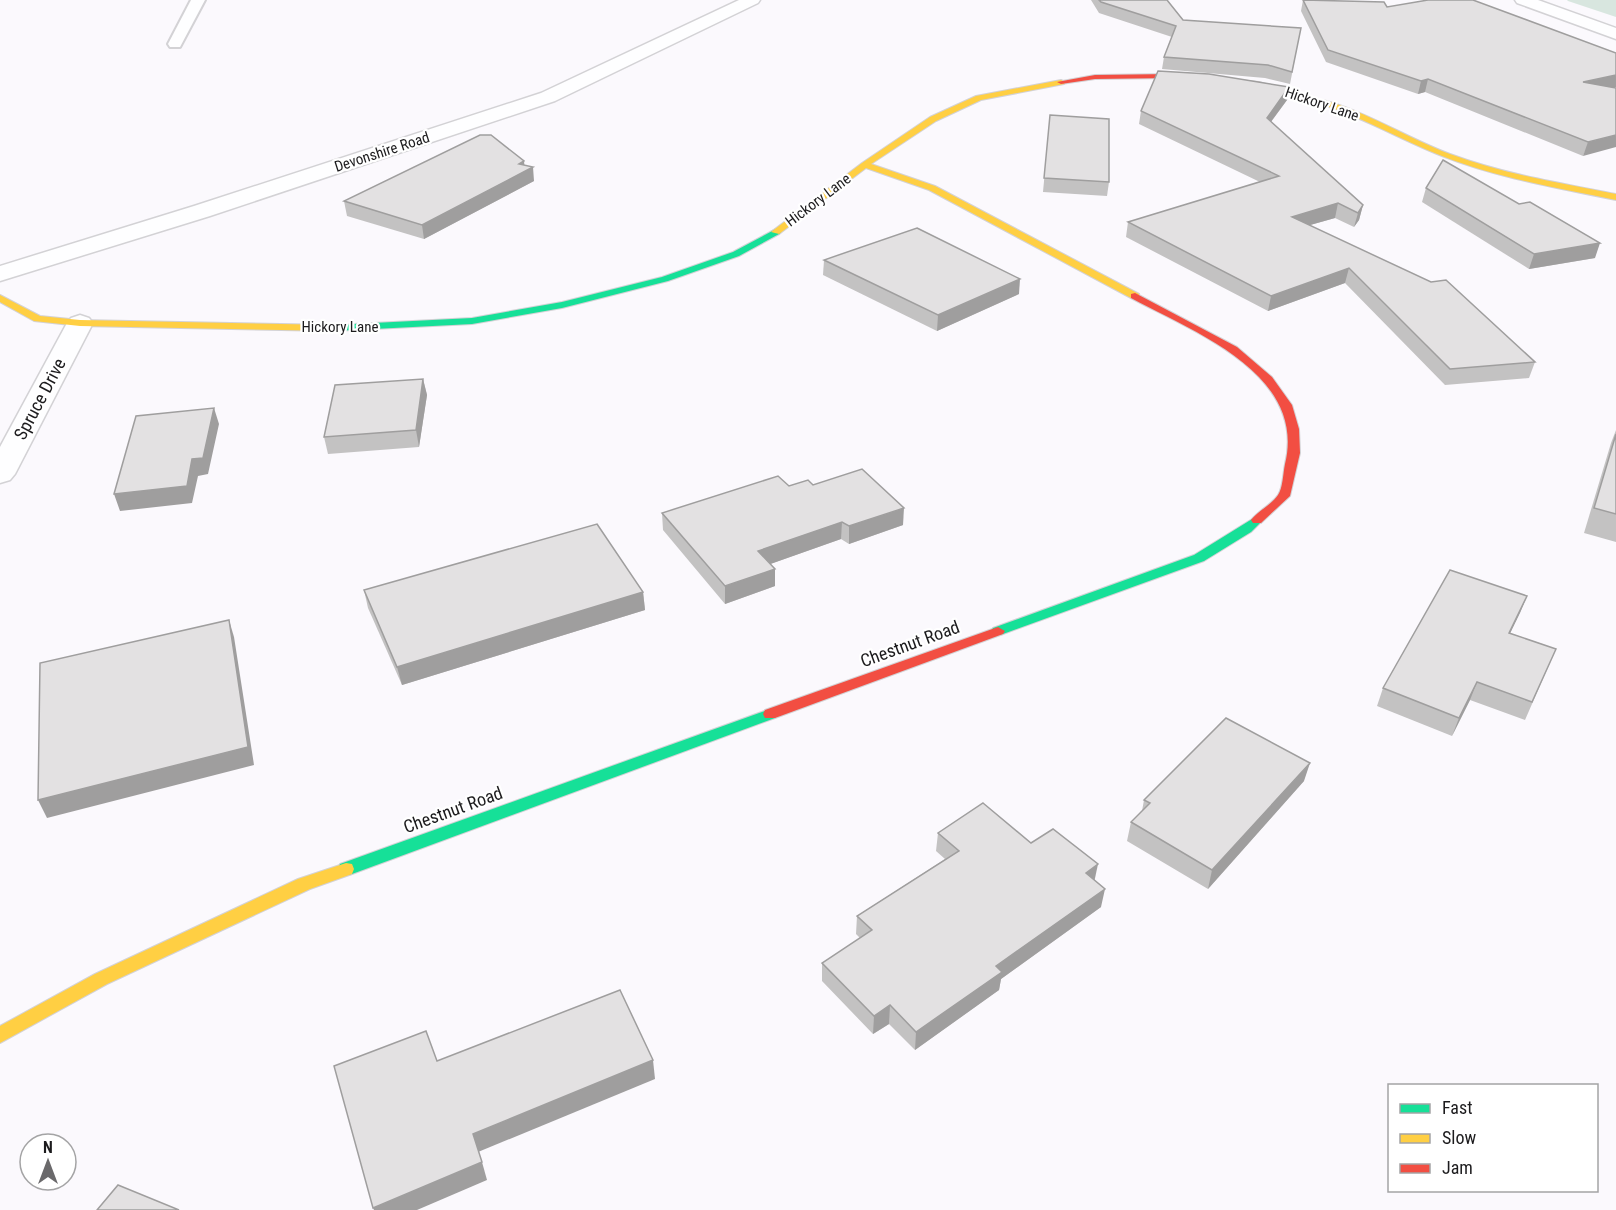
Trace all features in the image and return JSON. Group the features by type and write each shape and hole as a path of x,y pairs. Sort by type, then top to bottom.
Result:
{"street":[{"name":"Devonshire Road","path":"0,274 214,207 548,97 753,0"},
{"path":"1523,0 1616,34"},
{"name":"Hickory Lane","path":"0,298 38,318 80,323 360,328 472,321 562,305 665,279 735,254 780,229 865,165 933,119 979,98 1032,86 1095,77 1172,76 1259,84 1342,107 1443,154 1490,171 1616,197"},
{"name":"Chestnut Road","path":"0,1035 101,979 304,884 1199,558 1247,529 1284,496 1294,453 1293,429 1286,405 1268,379 1233,349 932,188 865,165"},
{"name":"Spruce Drive","path":"0,474 80,323"}],"lane":[{"path":"175,44 198,0"}],"shaded area":[{"path":"1616,0 1616,17 1568,1"}],"building":[{"path":"1099,0 1167,0 1183,20 1301,28 1292,72 1268,65 1164,57 1176,26"},
{"path":"1303,0 1384,2 1387,7 1428,0 1473,0 1616,53 1616,75 1583,82 1616,88 1616,135 1588,142 1428,79 1421,81 1328,50"},
{"path":"1158,71 1209,74 1289,87 1267,118 1363,205 1358,213 1338,203 1292,217 1431,282 1446,280 1535,362 1450,369 1349,268 1271,296 1128,222 1279,176 1141,111"},
{"path":"1050,115 1109,119 1109,182 1044,178"},
{"path":"480,135 491,135 524,161 519,164 533,167 422,225 344,201"},
{"path":"1443,160 1519,204 1530,202 1600,243 1534,254 1426,188"},
{"path":"917,228 1020,279 938,315 824,260"},
{"path":"423,379 416,430 324,437 335,385"},
{"path":"214,408 203,458 192,459 187,486 114,494 136,416"},
{"path":"1616,434 1616,514 1594,508"},
{"path":"862,469 904,508 849,526 842,522 758,551 775,569 725,586 662,513 778,476 789,486 808,480 813,485"},
{"path":"597,524 643,592 397,667 364,590"},
{"path":"1450,570 1527,596 1509,633 1556,649 1532,702 1477,682 1459,718 1383,688"},
{"path":"229,620 248,747 38,800 40,663"},
{"path":"1226,718 1310,763 1212,870 1131,822 1150,803 1144,800"},
{"path":"983,803 1031,843 1053,829 1098,864 1086,873 1105,889 996,966 1002,972 916,1032 890,1005 874,1016 822,963 872,930 857,916 959,851 938,833"},
{"path":"620,990 653,1060 473,1134 482,1162 373,1208 334,1066 426,1031 437,1061"},
{"path":"118,1185 179,1210 97,1210"}],"traffic: fast":[{"path":"334,328 472,321 562,305 665,279 736,254 776,232"},
{"path":"998,631 1199,558 1247,529 1257,520"},
{"path":"346,869 770,714"}],"traffic: slow":[{"path":"776,232 865,165 933,119 979,98 1061,82"},
{"path":"1323,102 1354,113 1430,149 1488,169 1616,197"},
{"path":"865,165 932,188 1135,296"},
{"path":"0,298 38,319 80,323 334,328"},
{"path":"0,1035 101,979 304,884 346,869"}],"traffic: jam":[{"path":"1061,82 1095,77 1172,76 1259,84 1323,102"},
{"path":"1135,296 1233,349 1268,379 1286,405 1293,429 1294,453 1284,496 1257,520"},
{"path":"770,714 998,631"}]}
